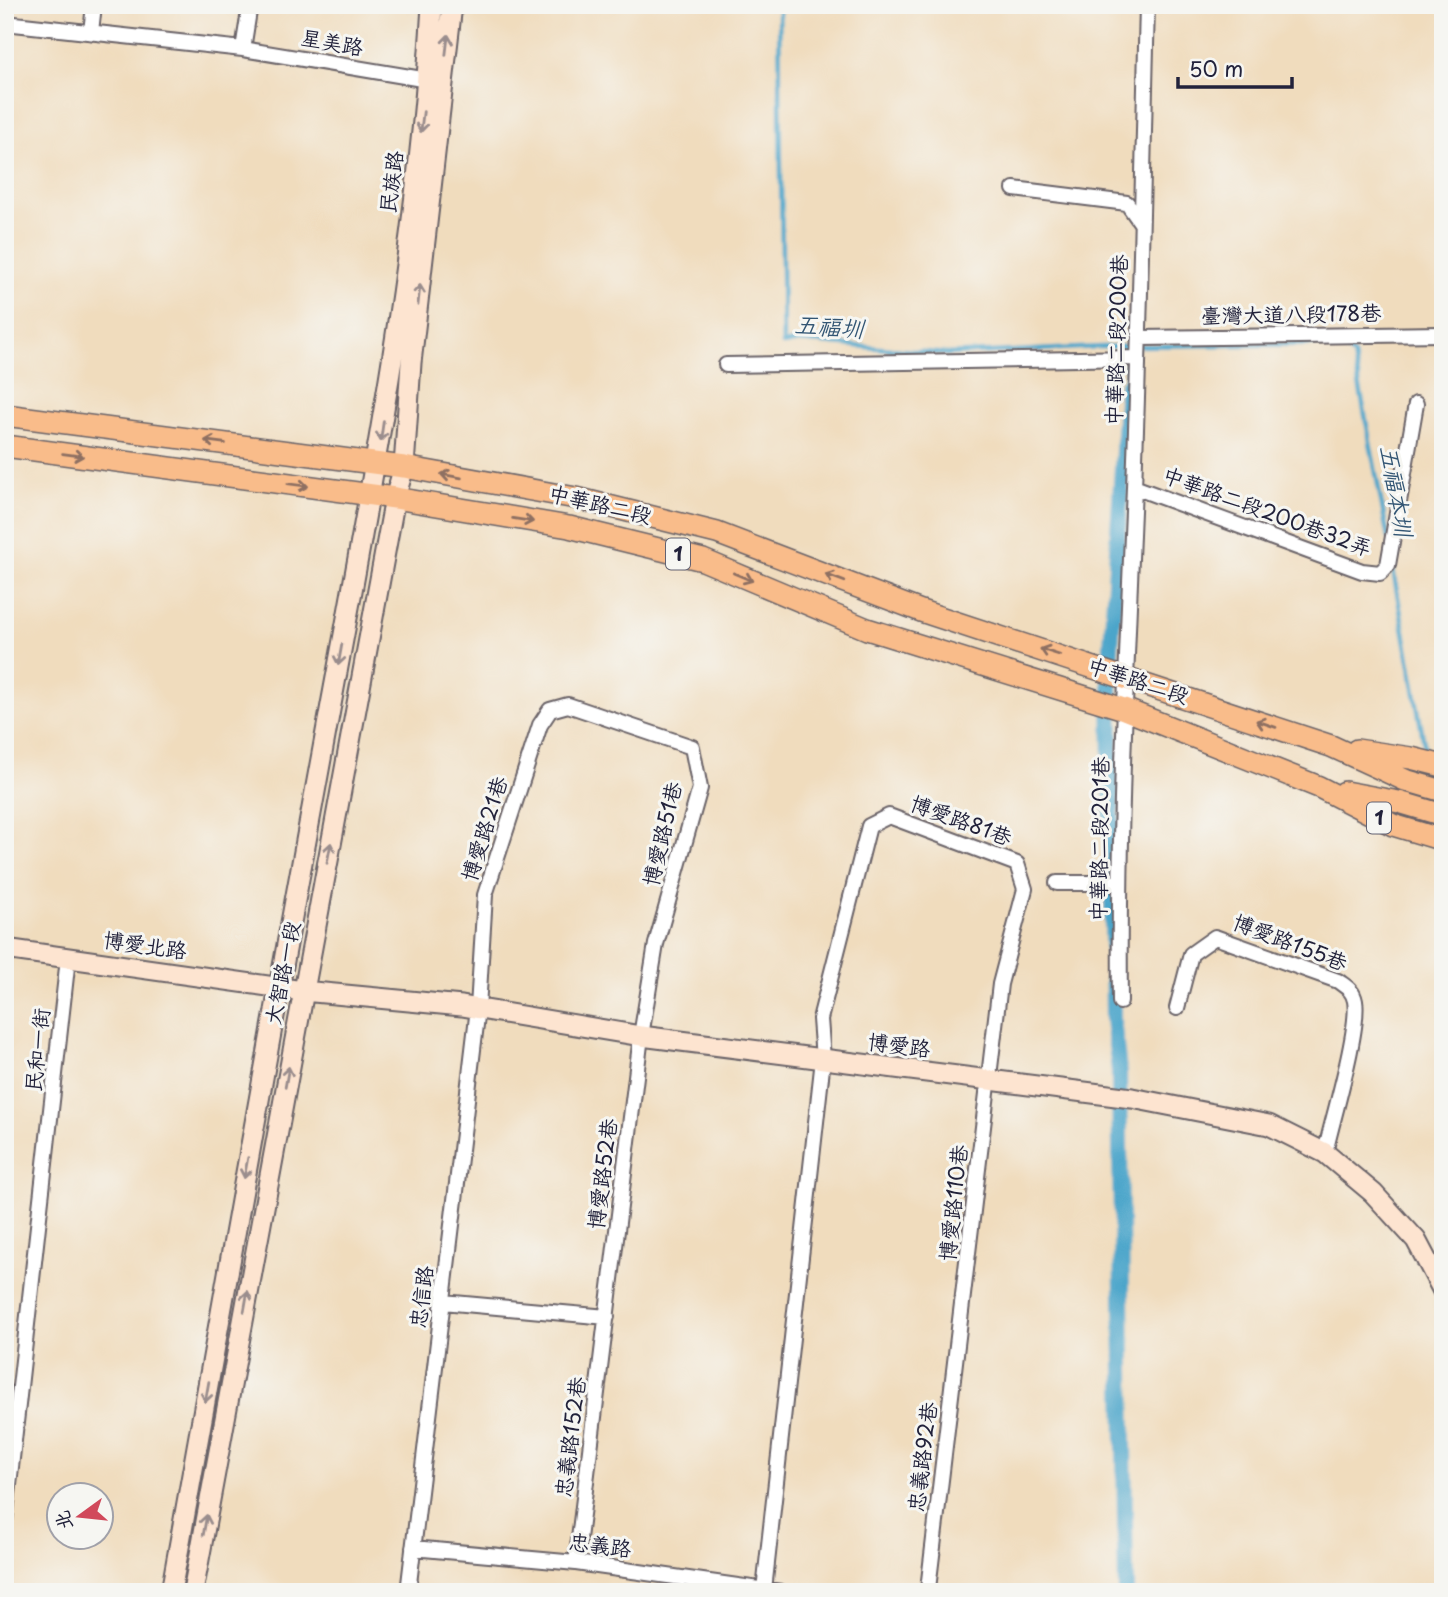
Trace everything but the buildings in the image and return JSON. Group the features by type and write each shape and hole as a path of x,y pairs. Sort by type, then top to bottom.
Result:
{"main road":[{"name":"中華路二段","path":"5,415 404,467 576,498 717,533 920,611 1331,746 1405,780 1443,791"},
{"name":"中華路二段","path":"5,446 395,498 569,527 703,560 867,629 1124,709 1319,787 1393,825 1443,841"},
{"name":"中華路二段","path":"1331,746 1411,758 1443,766"},
{"name":"中華路二段","path":"1319,787 1399,802 1443,815"}],"street":[{"path":"91,32 94,5"},
{"path":"243,49 250,5"},
{"name":"民族路","path":"432,5 435,81"},
{"name":"民族路","path":"401,363 435,81 452,5"},
{"name":"中華路二段200巷","path":"1126,677 1136,358 1139,338 1147,5"},
{"name":"星美路","path":"5,23 243,49 435,81"},
{"path":"1014,190 1127,203 1142,224"},
{"name":"臺灣大道八段178巷","path":"1139,338 1443,334"},
{"path":"726,365 1136,358"},
{"name":"大智路一段","path":"171,1592 370,495 401,363"},
{"name":"大智路一段","path":"192,1592 395,498 404,467 401,363"},
{"name":"中華路二段200巷32弄","path":"1134,487 1362,570 1380,573 1388,565 1416,404"},
{"name":"中華路二段201巷","path":"1120,1002 1119,883 1126,677"},
{"name":"博愛路51巷","path":"550,710 568,705 692,747 700,788 656,944 641,1036"},
{"name":"博愛路21巷","path":"478,1008 485,895 540,725 550,710"},
{"name":"博愛路81巷","path":"823,1059 820,1019 869,826 889,816 1017,864 1025,889 1000,984 989,1079"},
{"path":"1057,883 1119,883"},
{"name":"博愛路155巷","path":"1177,1008 1191,954 1216,937 1338,981 1353,991 1356,1003 1353,1030 1325,1153"},
{"name":"博愛北路","path":"5,949 279,988"},
{"name":"民和一街","path":"6,1514 68,958"},
{"name":"博愛路","path":"279,988 478,1008 641,1036 1132,1098 1269,1125 1325,1153 1373,1193 1416,1240 1443,1291"},
{"name":"忠信路","path":"408,1592 478,1008"},
{"name":"博愛路52巷","path":"607,1317 641,1036"},
{"path":"764,1590 823,1059"},
{"name":"博愛路110巷","path":"960,1331 989,1079"},
{"path":"443,1302 607,1317"},
{"name":"忠義路152巷","path":"576,1563 607,1317"},
{"name":"忠義路92巷","path":"928,1589 960,1331"},
{"name":"忠義路","path":"413,1548 576,1563 781,1592"}],"waterway":[{"name":"五福圳","path":"779,5 783,344 799,341 947,354 1125,346 1127,386"},
{"name":"五福本圳","path":"1125,346 1341,344 1354,356 1388,538"},
{"path":"1126,1592 1119,1071 1113,1019 1110,664 1127,386"},
{"name":"五福本圳","path":"1392,564 1426,755"},
{"name":"五福本圳","path":"1440,847 1443,863"}]}
